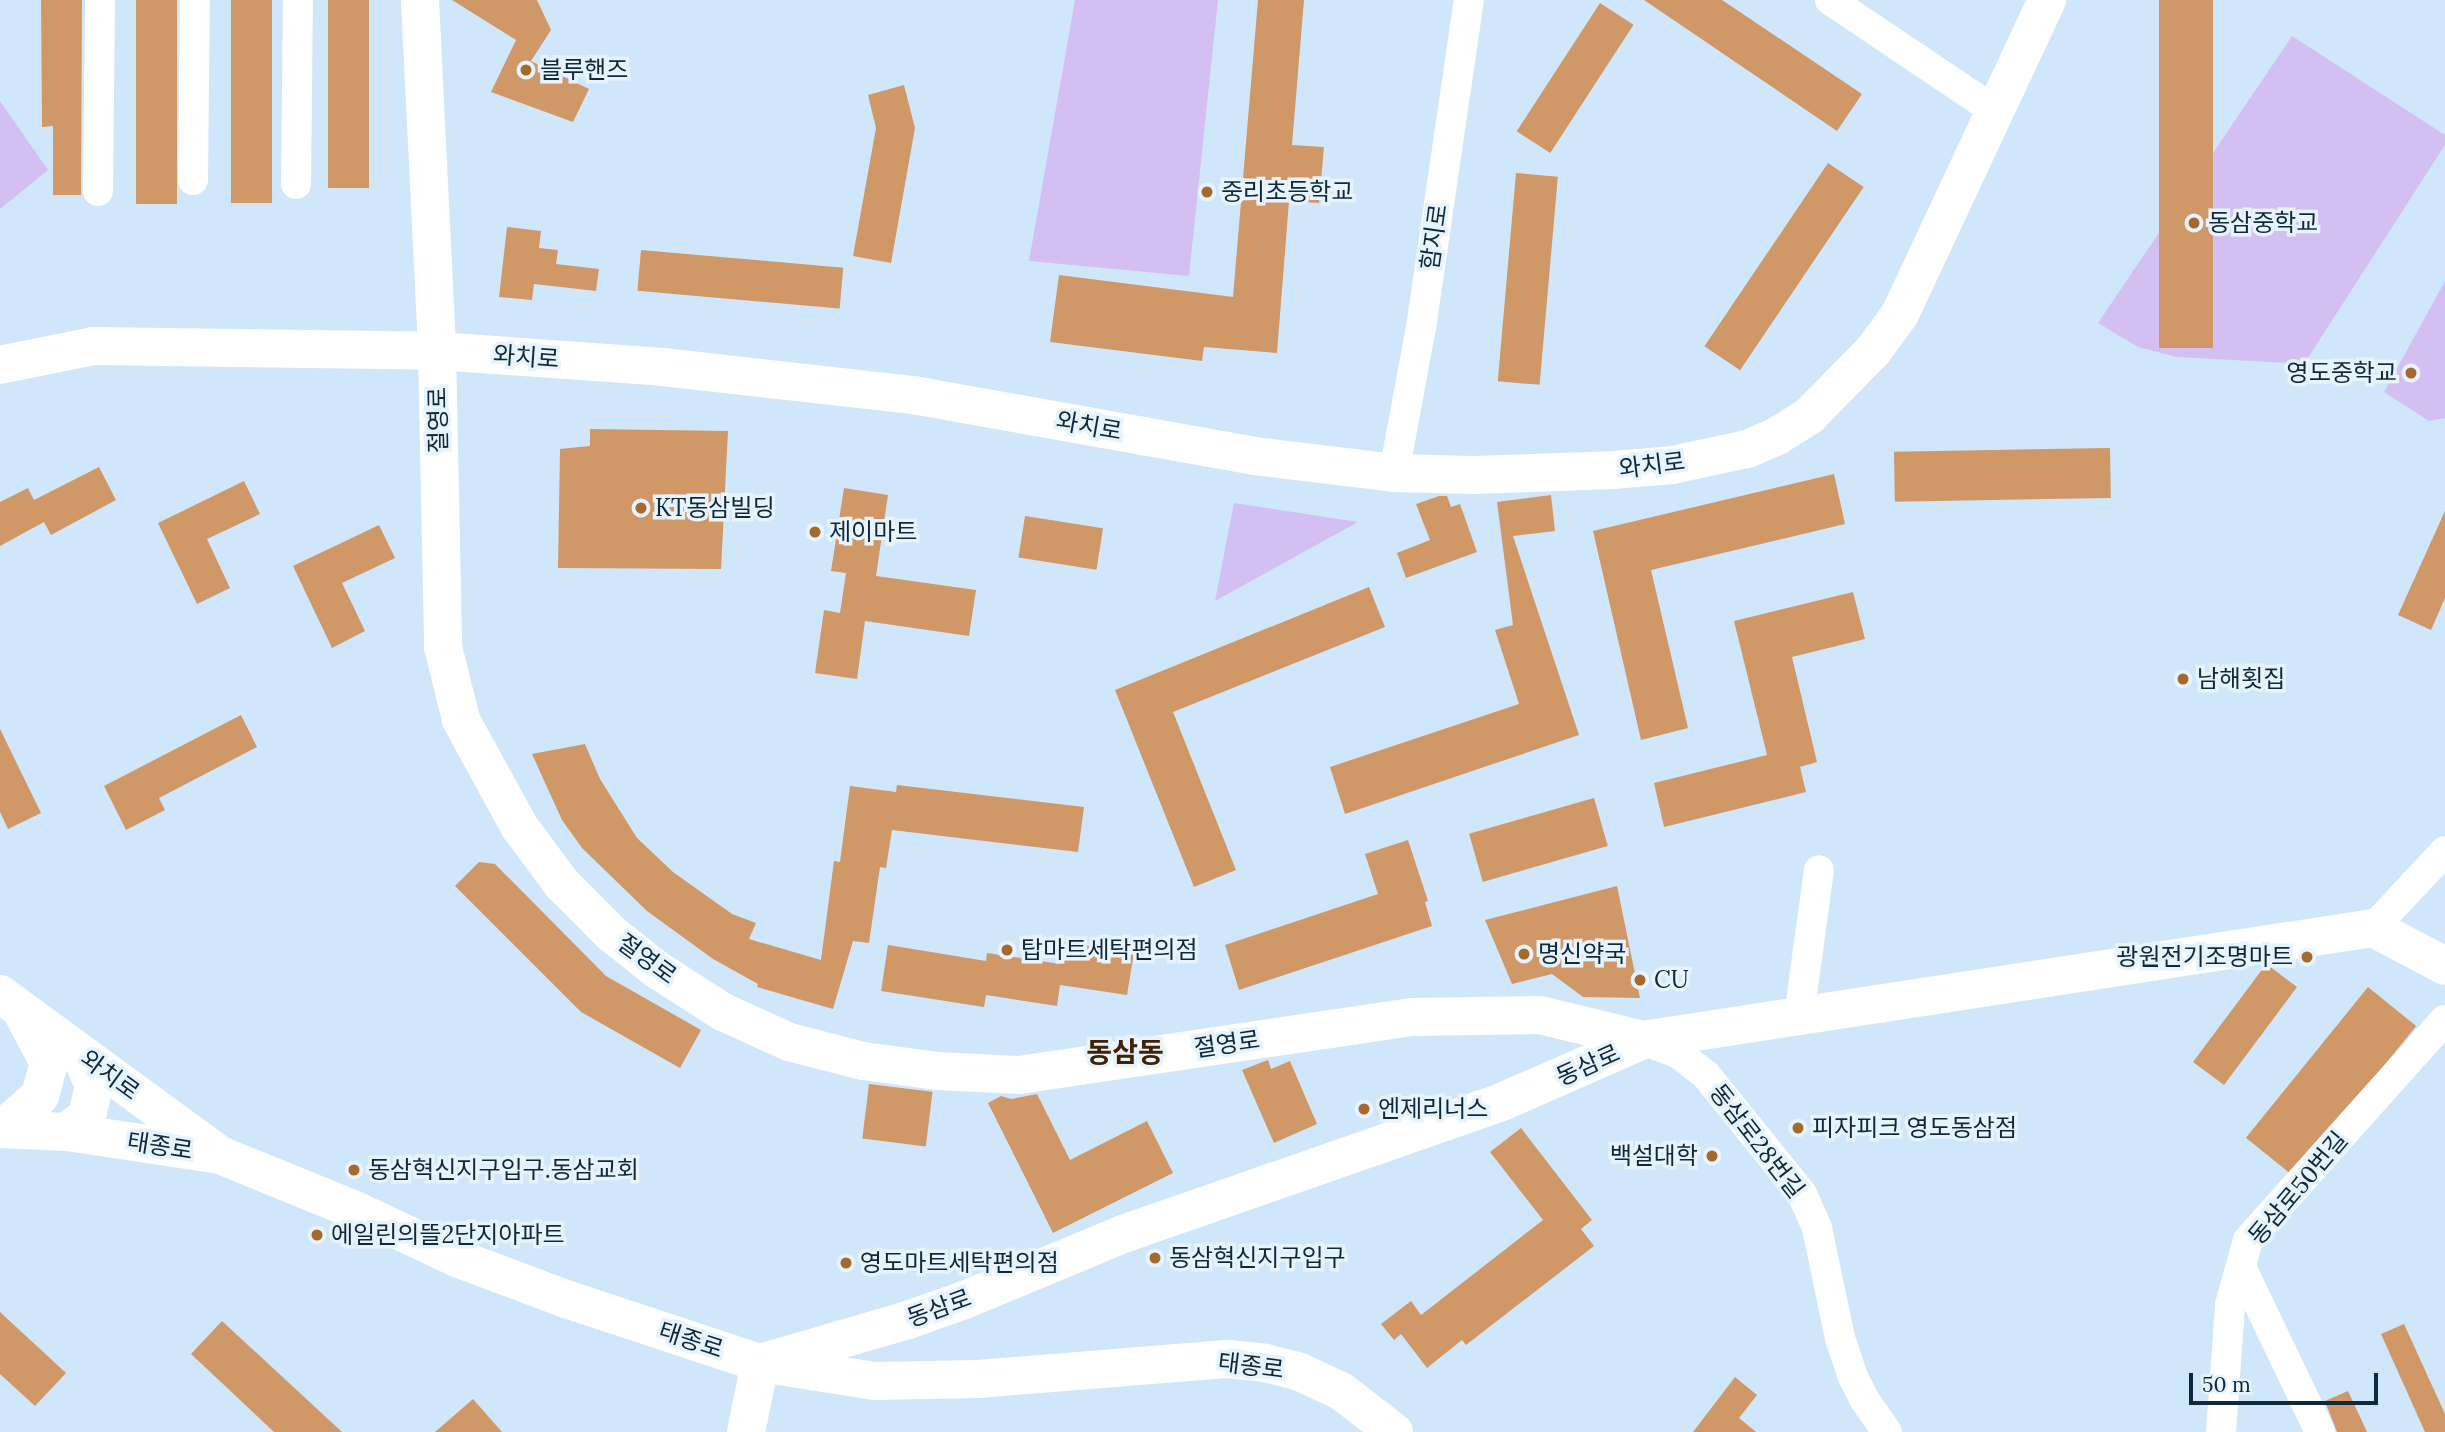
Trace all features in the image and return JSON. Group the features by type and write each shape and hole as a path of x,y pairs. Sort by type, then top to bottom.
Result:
{"main road":[{"name":"절영로","path":"420,0 437,351 443,647 461,720 519,826 562,884 612,934 656,969 723,1012 789,1042 863,1061 938,1071 1019,1075 1412,1017 1540,1015 1643,1040"},
{"name":"와치로","path":"0,365 43,354 93,346 437,351 663,367 914,395 1254,456 1394,473 1473,475 1672,465 1746,449 1777,436 1810,415 1873,351 1900,314 2048,0"},
{"name":"동삼로","path":"760,1363 967,1299 1123,1234 1504,1101 1643,1040 2373,928"},
{"path":"2373,928 2445,966"},
{"name":"와치로","path":"10,1001 220,1155"},
{"path":"1,1129 40,1096 49,1063 10,1001"},
{"path":"67,1132 87,1116 94,1086 80,1053"},
{"name":"태종로","path":"1,1129 67,1132 220,1155 357,1212 459,1259 566,1299 760,1363 875,1381 978,1379 1229,1359 1265,1363 1300,1372 1341,1391 1394,1432"},
{"path":"746,1432 760,1363"}],"street":[{"path":"99,191 100,0"},
{"path":"193,180 195,0"},
{"path":"296,184 298,0"},
{"name":"함지로","path":"1394,473 1421,328 1469,0"},
{"path":"1830,0 1995,111"},
{"path":"2373,928 2445,851"},
{"path":"1799,1016 1819,870"},
{"name":"동삼로50번길","path":"2221,1432 2230,1305 2249,1240 2445,1020"},
{"name":"동삼로28번길","path":"1643,1040 1679,1054 1706,1074 1802,1194 1817,1228 1840,1338 1853,1377 1864,1399 1887,1432"},
{"path":"2241,1266 2320,1432"}],"shaded area":[{"path":"1075,0 1218,0 1189,276 1029,261"},
{"path":"2292,36 2445,135 2445,145 2304,364 2177,357 2138,347 2098,323"},
{"path":"0,101 48,170 0,209"},
{"path":"2445,281 2445,418 2429,421 2384,392"},
{"path":"1234,503 1358,522 1215,601"}],"building":[{"path":"41,0 82,0 81,195 53,195 53,126 42,127"},
{"path":"136,0 177,0 177,204 136,204"},
{"path":"231,0 272,0 272,203 231,203"},
{"path":"328,0 369,0 369,188 328,188"},
{"path":"452,0 537,0 551,30 531,61 589,89 573,122 491,92 516,40"},
{"path":"1258,0 1304,0 1292,145 1324,147 1319,203 1289,201 1277,353 1204,347 1202,361 1050,342 1059,275 1233,297"},
{"path":"1644,0 1722,0 1862,94 1837,131"},
{"path":"2159,0 2213,0 2213,348 2159,348"},
{"path":"1600,3 1634,25 1550,153 1517,131"},
{"path":"904,85 915,128 891,263 853,256 876,128 868,95"},
{"path":"1828,163 1864,187 1740,370 1704,346"},
{"path":"1516,173 1558,177 1540,385 1498,381"},
{"path":"507,227 541,231 539,248 558,250 556,264 599,269 596,291 534,284 532,300 499,297"},
{"path":"641,250 843,268 840,309 637,291"},
{"name":"KT동삼빌딩","path":"590,429 728,431 721,569 558,568 560,449 590,446"},
{"path":"2110,448 2111,498 1895,502 1894,452"},
{"path":"99,467 116,500 51,535 44,522 0,546 0,502 28,488 34,500"},
{"path":"1834,474 1845,524 1651,570 1688,728 1641,740 1593,531"},
{"path":"244,481 260,514 207,539 230,588 197,604 158,523"},
{"path":"844,488 888,495 876,576 976,590 969,636 865,621 857,679 815,673 824,610 840,613 846,573 831,571"},
{"path":"1551,495 1555,531 1513,536 1579,735 1345,814 1330,767 1519,704 1495,630 1513,625 1497,502"},
{"path":"1447,496 1451,507 1460,504 1477,552 1406,578 1397,553 1430,540 1416,504"},
{"path":"2445,511 2445,598 2431,630 2398,615"},
{"path":"1025,516 1103,528 1096,570 1018,557"},
{"path":"379,525 395,558 342,583 365,631 332,648 293,566"},
{"path":"1369,587 1385,627 1173,712 1236,870 1194,887 1115,690"},
{"path":"1853,592 1865,639 1792,657 1817,762 1800,767 1806,792 1664,827 1654,783 1767,755 1734,621"},
{"path":"241,715 257,747 159,798 165,810 126,830 104,786"},
{"path":"0,729 41,813 8,829 0,812"},
{"path":"585,744 600,779 637,838 673,872 732,914 756,923 749,939 821,960 834,861 840,862 850,786 896,792 897,785 1084,807 1078,852 892,830 886,868 880,867 869,943 853,941 833,1009 757,987 758,984 713,959 647,911 582,848 562,820 532,754"},
{"path":"1594,798 1608,846 1483,882 1469,834"},
{"path":"1408,840 1428,901 1425,902 1432,926 1239,990 1225,945 1378,894 1365,854"},
{"path":"479,862 495,864 606,976 701,1030 680,1068 581,1012 455,886"},
{"path":"1617,886 1640,998 1583,997 1552,974 1512,984 1485,920"},
{"path":"1063,942 1134,953 1127,995 1060,985 1057,1006 986,995 984,1007 881,991 888,945 986,961 987,953 1060,964"},
{"path":"2269,966 2297,987 2224,1085 2193,1062 2264,967"},
{"path":"2368,987 2416,1026 2294,1177 2246,1138"},
{"path":"1268,1060 1271,1069 1290,1061 1317,1124 1274,1143 1242,1070"},
{"path":"869,1084 933,1092 926,1146 862,1139"},
{"path":"1037,1094 1070,1160 1147,1121 1173,1173 1053,1233 988,1103 1001,1096 1011,1099"},
{"path":"1521,1128 1592,1220 1581,1229 1594,1246 1466,1345 1462,1340 1427,1368 1401,1334 1394,1340 1381,1324 1411,1301 1421,1315 1543,1220 1490,1152"},
{"path":"0,1312 66,1373 35,1406 0,1374"},
{"path":"222,1321 342,1432 274,1432 191,1354"},
{"path":"2404,1324 2445,1414 2445,1432 2425,1432 2381,1334"},
{"path":"1735,1377 1757,1395 1739,1418 1756,1432 1693,1432"},
{"path":"2348,1391 2367,1432 2337,1432 2325,1401"},
{"path":"473,1399 502,1432 435,1432"}],"place":[{"name":"블루핸즈","path":"526,70"},
{"name":"중리초등학교","path":"1207,192"},
{"name":"동삼중학교","path":"2194,223"},
{"name":"영도중학교","path":"2411,373"},
{"name":"KT동삼빌딩","path":"641,508"},
{"name":"제이마트","path":"815,532"},
{"name":"남해횟집","path":"2183,679"},
{"name":"탑마트세탁편의점","path":"1007,950"},
{"name":"명신약국","path":"1524,954"},
{"name":"광원전기조명마트","path":"2307,957"},
{"name":"CU","path":"1640,980"},
{"name":"엔제리너스","path":"1364,1109"},
{"name":"피자피크 영도동삼점","path":"1798,1128"},
{"name":"백설대학","path":"1712,1156"},
{"name":"동삼혁신지구입구.동삼교회","path":"354,1170"},
{"name":"에일린의뜰2단지아파트","path":"317,1235"},
{"name":"동삼혁신지구입구","path":"1155,1258"},
{"name":"영도마트세탁편의점","path":"846,1263"}],"district":[{"name":"동삼동","path":"1125,1052"}]}
